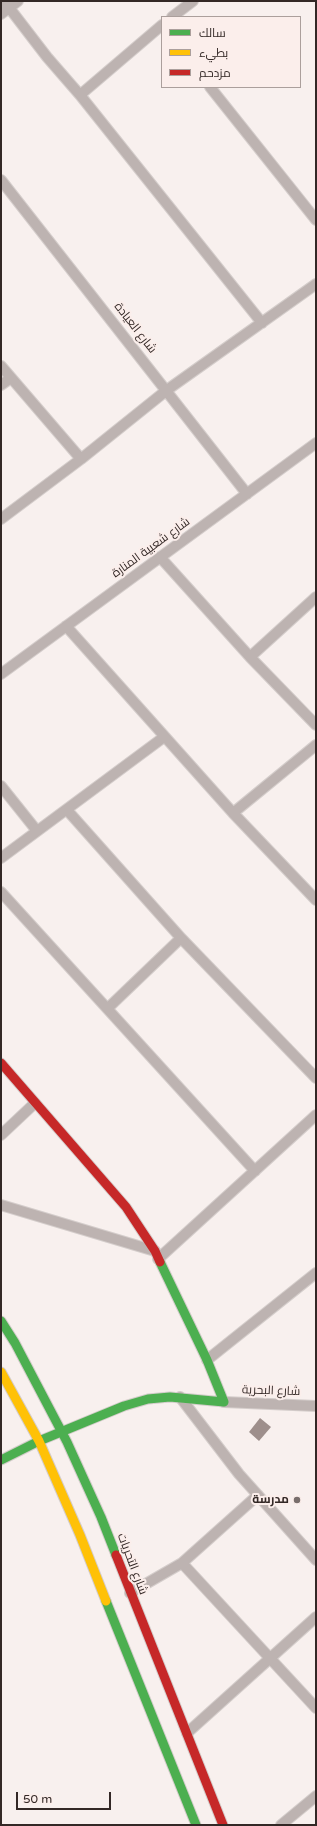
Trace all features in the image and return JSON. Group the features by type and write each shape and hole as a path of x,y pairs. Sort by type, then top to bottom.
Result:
{"main road":[{"path":"1,1063 126,1207 157,1255 207,1360 224,1402 180,1397 159,1397 140,1401 39,1441 1,1460"},
{"name":"شارع التحريات","path":"1,1321 15,1343 62,1432 101,1517 223,1825"},
{"path":"1,1372 39,1441 80,1535 195,1823"}],"street":[{"path":"1,14 7,4 18,1"},
{"path":"173,16 194,1"},
{"path":"7,4 47,57 80,95 262,322"},
{"path":"80,95 161,26"},
{"path":"211,88 316,220"},
{"name":"شارع العيادة","path":"1,180 167,390 246,494"},
{"path":"1,519 81,459 167,390 316,284"},
{"path":"1,366 81,459"},
{"path":"1,385 11,378"},
{"name":"شارع شعبية المنارة","path":"1,674 316,443"},
{"path":"160,557 250,657 316,725"},
{"path":"250,657 316,597"},
{"path":"66,626 233,813 316,900"},
{"path":"1,858 164,737"},
{"path":"233,813 316,745"},
{"path":"1,786 37,831"},
{"path":"67,810 181,938 316,1078"},
{"path":"1,892 255,1171"},
{"path":"108,1008 181,938"},
{"path":"1,1135 35,1103"},
{"path":"1,1204 157,1255 255,1171 316,1115"},
{"path":"207,1360 316,1273"},
{"path":"180,1397 258,1495 316,1560"},
{"name":"شارع البحرية","path":"224,1402 316,1406"},
{"path":"130,1593 182,1563 258,1495"},
{"path":"182,1563 316,1708"},
{"path":"187,1733 316,1617"},
{"path":"281,1825 314,1801"},
{"path":"185,1825 195,1823"}],"building":[{"path":"260,1418 271,1427 259,1441 249,1432"}],"traffic: fast":[{"path":"1,1460 39,1441 124,1406 148,1399 170,1397 224,1402 207,1360 160,1262"},
{"path":"1,1321 15,1343 67,1442 101,1517 116,1555"},
{"path":"106,1601 196,1825"}],"traffic: slow":[{"path":"1,1372 39,1441 80,1535 106,1601"}],"traffic: jam":[{"path":"1,1063 126,1207 155,1251 160,1262"},
{"path":"116,1555 223,1825"}],"place":[{"name":"مدرسة","path":"297,1500"}]}
